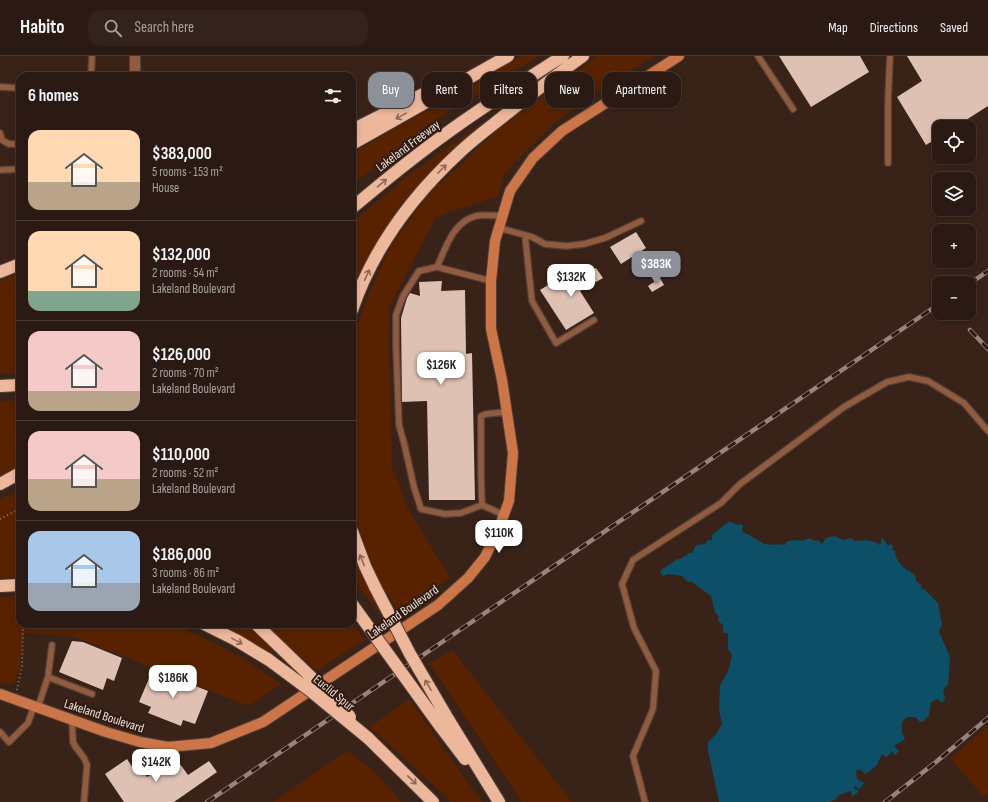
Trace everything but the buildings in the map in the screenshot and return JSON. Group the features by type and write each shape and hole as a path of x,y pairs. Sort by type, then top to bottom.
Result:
{"highway":[{"path":"356,128 425,93 492,56"},
{"path":"356,142 508,56"},
{"name":"Lakeland Freeway","path":"356,205 394,173 451,130 563,56"},
{"path":"356,300 371,267 391,231 430,182 480,135 583,56"},
{"path":"0,272 16,266"},
{"path":"0,386 16,385"},
{"path":"0,484 16,475"},
{"path":"356,542 375,587 444,722"},
{"path":"0,586 16,585"},
{"path":"356,609 444,722 499,802"},
{"name":"Euclid Spur","path":"212,628 236,640 269,660 312,692 368,738 434,802"},
{"path":"260,628 338,703 368,738"}],"street":[{"path":"135,56 135,72"},
{"name":"Lakeland Boulevard","path":"0,694 106,732 140,742 168,747 211,743 263,722 438,605 468,578 485,557 499,528 509,501 512,453 502,380 490,329 491,281 495,241 510,191 533,158 562,131 678,56"}],"lane":[{"path":"92,56 92,72"},
{"path":"758,56 793,109"},
{"path":"888,163 890,56"},
{"path":"0,88 16,88"},
{"path":"0,133 2,140 9,144 16,144"},
{"path":"0,170 16,169"},
{"path":"437,267 451,235 460,223 477,216 502,216"},
{"path":"498,229 508,230 532,237 546,244 567,246 584,244 605,238 641,221"},
{"path":"525,236 532,300 556,343 594,320"},
{"path":"491,281 437,267 419,271 403,296 396,315 399,425 421,509 445,514 461,513 482,505 504,515"},
{"path":"645,802 633,756 653,709 656,671 634,628 622,584 633,560 721,503 740,484 844,407 887,382 909,377 928,382 964,403 988,431"},
{"path":"482,505 481,416 506,412"},
{"path":"0,732 9,742 28,724 48,678 52,645"},
{"path":"48,678 92,694"},
{"path":"72,720 73,742 87,765 84,802"}],"path":[{"path":"0,519 16,511"},
{"path":"14,699 22,666 23,628"}],"shaded area":[{"path":"522,56 538,56 512,72 494,72"},
{"path":"597,56 654,56 628,72 602,72 602,88 594,93 594,72 576,72"},
{"path":"480,80 480,92 472,97 472,85"},
{"path":"545,95 545,108 574,108 553,124 515,162 504,175 498,196 436,217 389,307 392,467 408,509 450,578 398,612 375,572 356,520 356,331 369,293 393,242 431,192 499,129 527,108 537,108 537,101"},
{"path":"432,108 455,108 437,119 356,181 356,151"},
{"path":"488,119 491,122 428,177 356,290 356,220 410,174"},
{"path":"16,275 16,374 0,373 0,281"},
{"path":"16,400 16,468 0,477 0,401"},
{"path":"16,491 16,577 0,578 0,500"},
{"path":"356,557 383,620 356,582"},
{"path":"16,596 16,628 182,628 240,656 281,684 248,706 73,636 24,633 16,681 9,685 0,682 0,597"},
{"path":"229,628 250,628 273,651 270,654"},
{"path":"270,628 356,628 364,640 317,671"},
{"path":"452,650 572,802 522,802 430,664"},
{"path":"409,699 482,802 450,802 370,727"},
{"path":"988,726 988,794 984,797 951,758"},
{"path":"347,751 375,772 401,802 273,802"}],"water":[{"path":"729,521 737,525 741,524 743,526 742,532 767,545 785,545 787,541 802,541 810,538 814,541 818,540 822,544 826,538 835,536 843,540 851,538 855,541 871,541 879,545 881,543 881,539 883,538 888,546 891,544 893,546 892,550 895,551 900,564 911,572 912,575 913,573 915,575 916,581 921,585 921,588 938,603 942,624 939,632 950,657 948,685 943,690 945,699 942,703 937,699 931,702 929,715 923,722 920,722 915,717 907,717 902,722 902,732 905,739 894,746 899,751 894,756 894,752 886,757 882,754 877,765 866,774 860,770 856,770 857,779 864,783 860,789 856,786 854,787 854,789 858,790 858,792 852,797 851,791 839,795 835,800 828,802 719,802 708,750 708,742 716,734 722,724 719,710 720,686 729,669 732,654 728,650 728,633 723,633 723,625 718,621 719,617 715,612 711,596 692,582 688,582 682,576 668,574 663,576 661,574 661,570 676,560 689,553 692,553 696,545 705,544 708,540 712,540 712,535"}],"railway":[{"path":"976,279 988,271"},
{"path":"207,802 932,309"},
{"path":"970,330 988,349"},
{"path":"885,802 936,762 988,718"}]}
